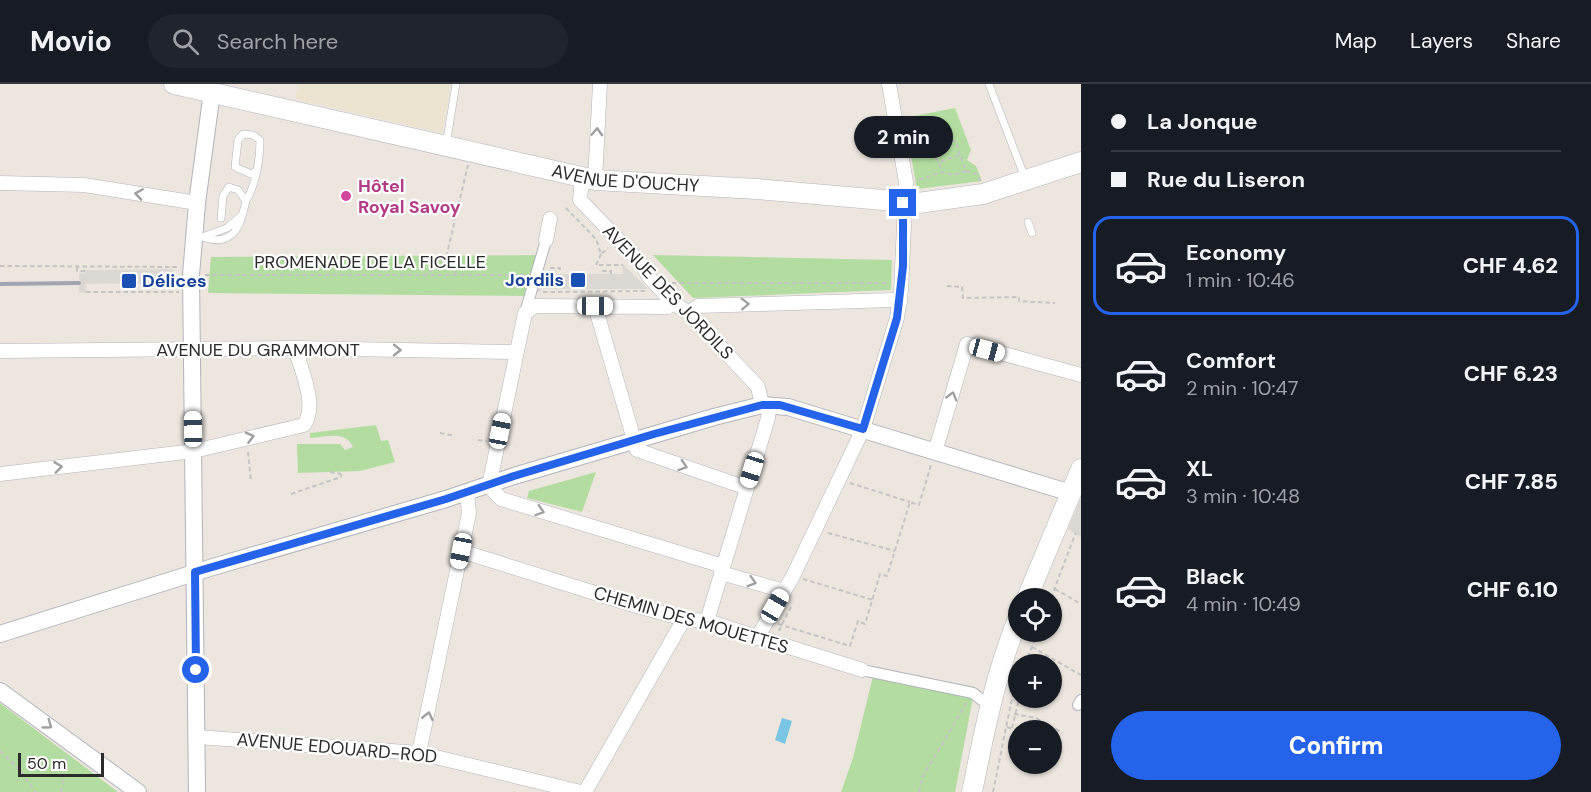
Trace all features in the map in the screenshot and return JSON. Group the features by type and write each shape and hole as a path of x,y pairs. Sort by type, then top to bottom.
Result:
{"main road":[{"name":"AVENUE D'OUCHY","path":"174,84 213,88 446,147 588,179 757,189 903,203 954,199 1021,184 1081,162"},
{"path":"1031,588 1081,470"},
{"path":"972,792 989,706 1009,642"}],"street":[{"name":"AVENUE DES JORDILS","path":"600,84 588,179 580,200 640,262 654,287 689,314 758,387 765,405"},
{"path":"757,638 793,576 837,479 863,429 900,302 903,203 906,182 889,84"},
{"path":"197,792 192,350 198,237 197,203 213,88"},
{"path":"0,183 84,185 197,203"},
{"path":"489,486 516,352 550,219"},
{"path":"689,314 698,306 900,302"},
{"path":"525,313 535,306 668,307 673,303"},
{"path":"595,306 637,450 747,488"},
{"path":"935,452 967,344 1081,375"},
{"path":"0,474 194,451 304,425 309,418 310,405 295,348"},
{"name":"AVENUE DU GRAMMONT","path":"0,351 295,348 516,352"},
{"path":"707,621 768,418 765,405"},
{"path":"0,634 195,572 467,493 635,440 765,405 788,407 1071,493"},
{"path":"489,486 501,499 784,591"},
{"path":"419,753 469,513 467,493"},
{"name":"CHEMIN DES MOUETTES","path":"461,551 684,619 707,621 862,670 973,693 989,706"},
{"path":"585,792 684,619"},
{"path":"0,691 138,792"},
{"name":"AVENUE EDOUARD-ROD","path":"197,737 419,753 581,792"}],"lane":[{"path":"446,147 456,84"},
{"path":"989,84 1021,184"},
{"path":"198,237 220,240 230,236 240,225 256,171 261,140 253,135 243,134 238,140 235,167 251,174 256,171"},
{"path":"221,218 224,196 229,187 238,190 246,201"},
{"path":"1028,222 1032,233"}],"path":[{"path":"941,172 932,148 940,140 950,139 956,142 966,171"},
{"path":"939,162 960,155"},
{"path":"424,276 446,258 468,164"},
{"path":"913,181 941,172 953,175 966,171 977,174 979,178"},
{"path":"566,208 596,239 601,254"},
{"path":"608,248 601,254 596,267 622,265"},
{"path":"446,258 458,276"},
{"path":"0,266 181,267"},
{"path":"77,267 77,271 85,271"},
{"path":"556,268 560,270"},
{"path":"602,271 611,271 611,274"},
{"name":"PROMENADE DE LA FICELLE","path":"204,275 535,275"},
{"path":"541,292 654,287 902,283"},
{"path":"948,286 962,287 963,298 1019,297 1019,301 1024,302 1055,303"},
{"path":"86,292 181,292"},
{"path":"440,433 455,436"},
{"path":"247,438 251,482"},
{"path":"478,440 487,441"},
{"path":"837,479 919,505 935,452"},
{"path":"291,494 341,477 341,474 330,472"},
{"path":"767,621 850,646 858,621 865,624 880,574 888,576 910,502"},
{"path":"815,529 895,551"},
{"path":"1055,588 1076,532"},
{"path":"793,576 873,600"},
{"path":"1062,593 1081,604"},
{"path":"1029,654 1034,642"},
{"path":"1032,646 1081,675"},
{"path":"919,792 922,778 973,693"},
{"path":"993,792 1011,708"},
{"path":"1013,720 1016,708"},
{"path":"1014,714 1036,717 1041,720"},
{"path":"0,751 21,771 35,792"},
{"path":"61,792 68,752"}],"shaded area":[{"path":"299,84 451,84 442,133 295,99"},
{"path":"622,263 648,289 541,289 541,292 531,292 541,271 556,270 557,274 623,274"},
{"path":"174,269 172,289 171,283 86,284 86,293 79,293 79,273 85,273 85,270"},
{"path":"1081,498 1081,537 1068,529"}],"green space":[{"path":"955,108 971,150 967,160 976,166 982,181 917,189 904,118"},
{"path":"537,255 526,296 208,293 211,257"},
{"path":"653,255 892,260 891,290 693,298"},
{"path":"376,425 381,441 388,440 395,462 360,471 298,473 297,444 340,444 345,450 353,447 350,442 340,436 310,438 310,433"},
{"path":"596,472 582,512 527,498 529,491"},
{"path":"875,668 975,687 955,792 841,792 853,758"},
{"path":"0,703 118,792 0,792"}],"water":[{"path":"782,718 792,721 785,744 775,740"}],"railway":[{"path":"0,284 79,283"}],"place":[{"name":"Hôtel Royal Savoy","path":"346,196"},
{"name":"Jordils","path":"578,280"},
{"name":"Délices","path":"129,281"}],"route":[{"path":"196,670 195,572 446,499 654,434 762,405 780,405 863,429 897,318 903,266 903,203"}]}
